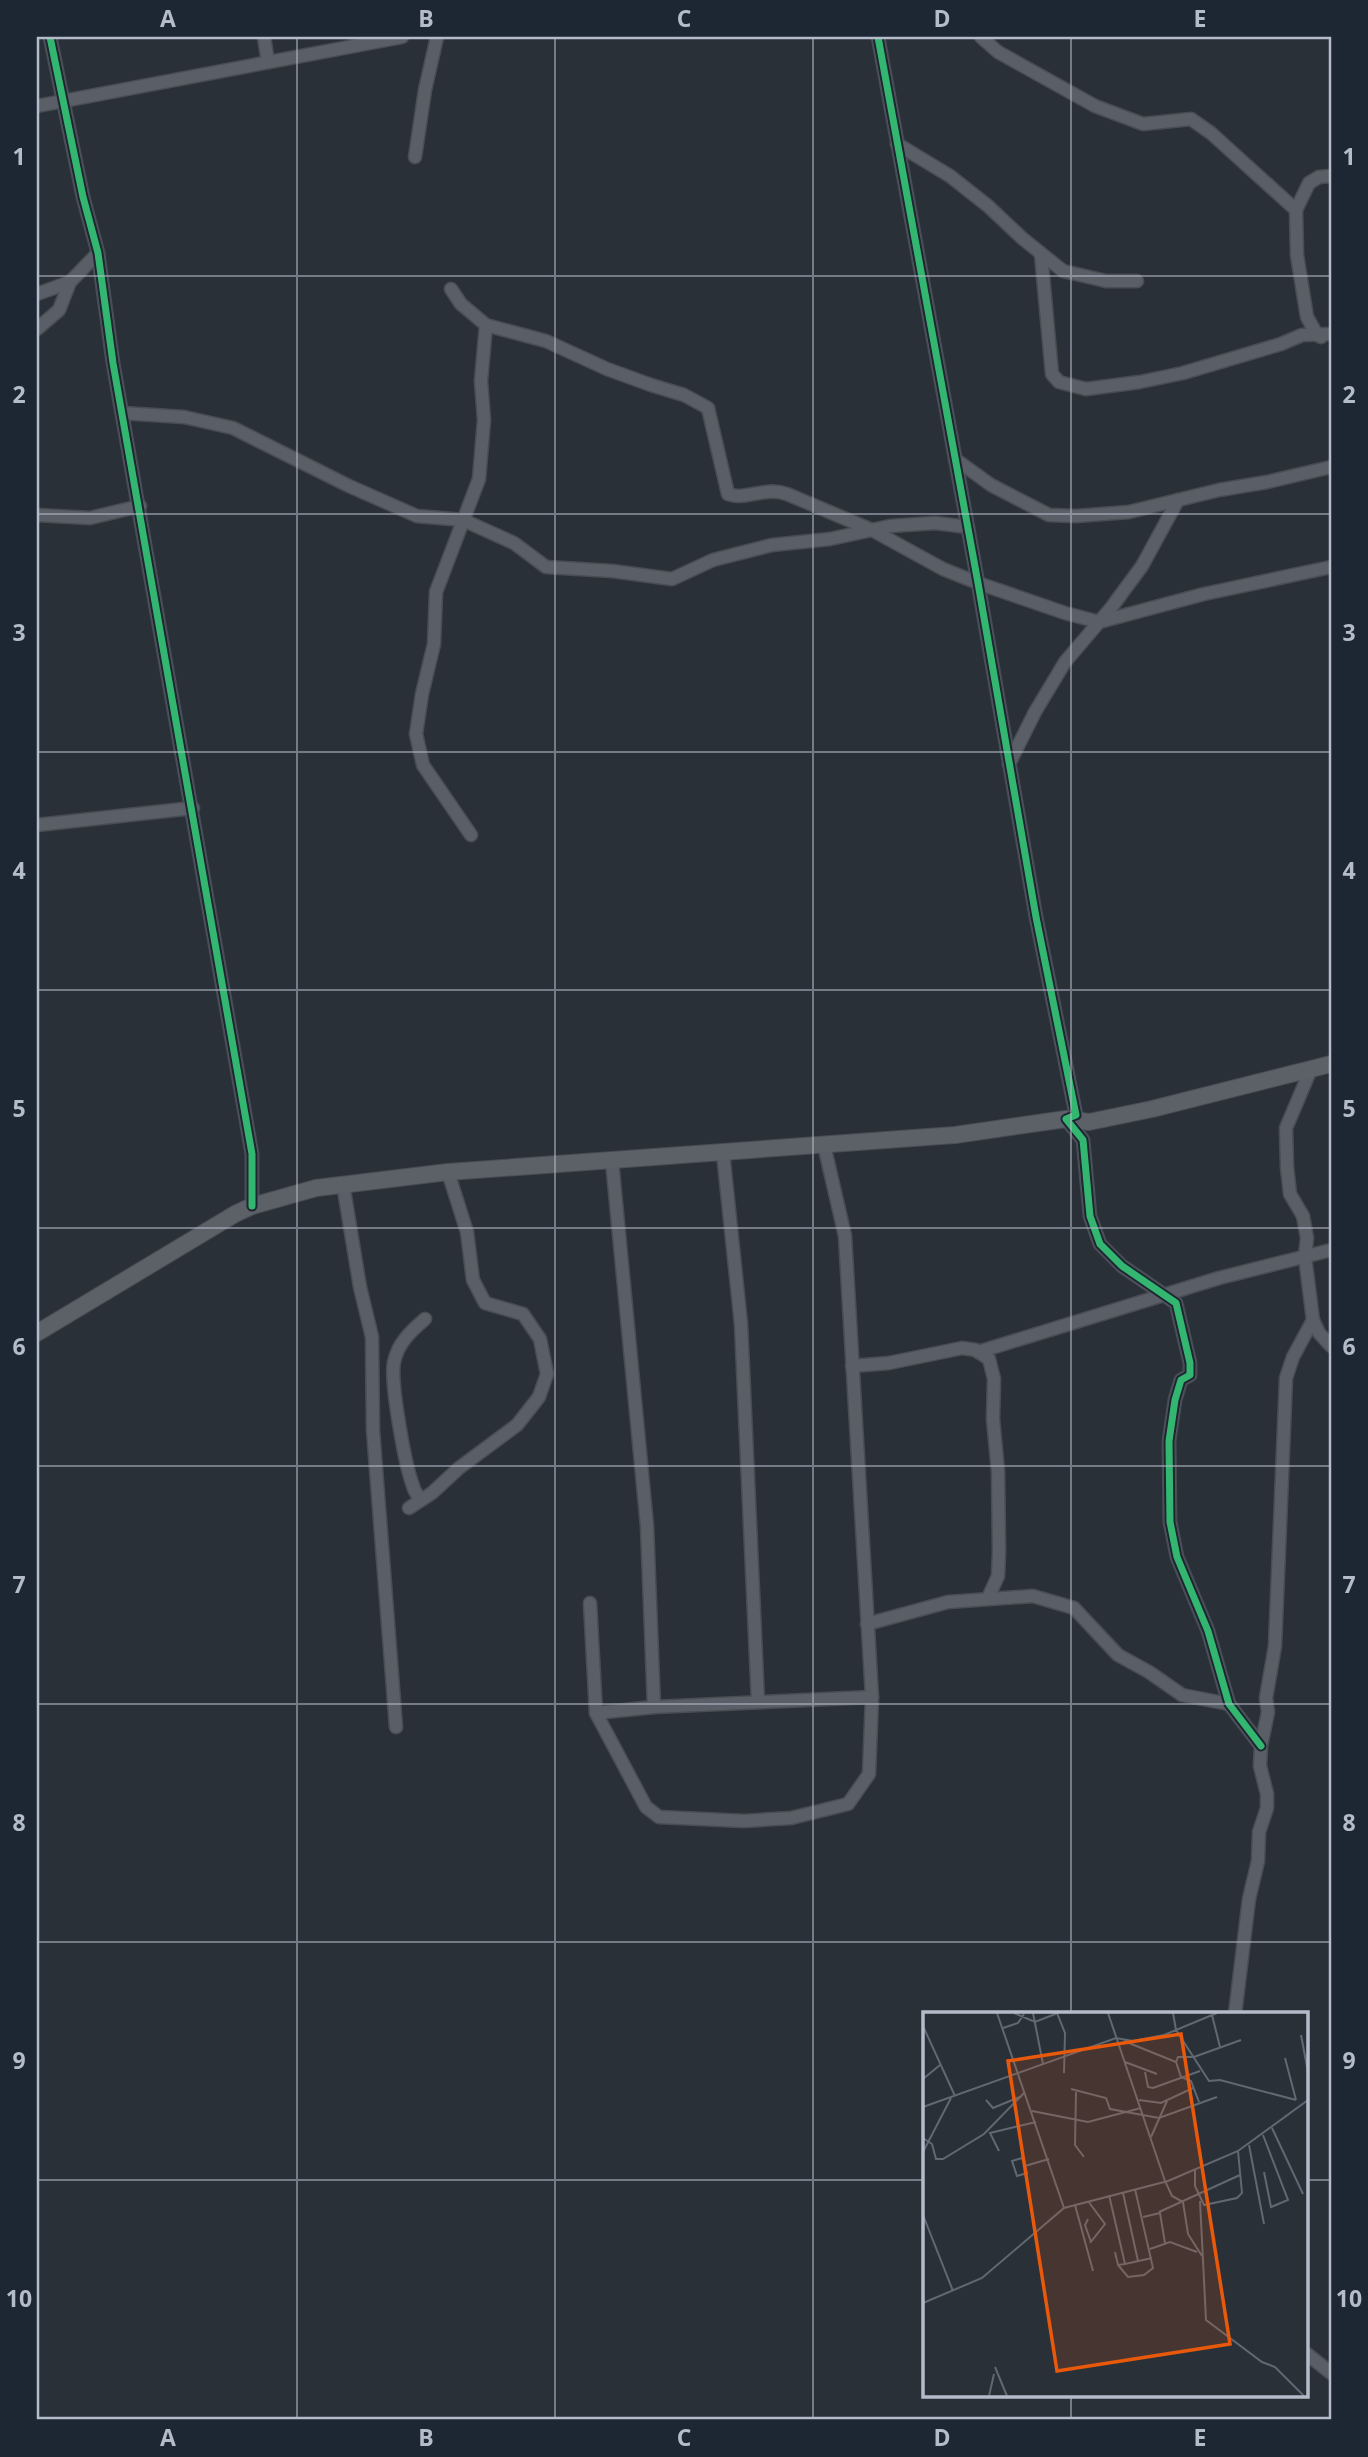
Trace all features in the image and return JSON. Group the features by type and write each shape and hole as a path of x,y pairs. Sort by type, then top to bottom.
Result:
{"main road":[{"path":"37,1333 168,1252 252,1206 316,1188 448,1172 955,1135 1066,1119 1089,1122 1331,1064"}],"street":[{"path":"50,37 83,197 98,253 122,413 252,1154 252,1206"},
{"path":"264,37 268,62"},
{"path":"37,106 402,37"},
{"path":"415,157 425,90 437,37"},
{"path":"878,37 968,527 1038,930 1076,1115 1066,1119 1083,1140 1090,1216 1100,1244 1122,1266 1176,1303 1190,1363 1190,1375 1181,1380 1175,1399 1169,1440 1170,1522 1177,1557 1208,1631 1229,1704 1261,1746"},
{"path":"981,37 998,52 1095,106 1143,124 1191,119 1211,133 1296,210"},
{"path":"897,144 950,176 1063,271 1106,281 1137,281"},
{"path":"1331,176 1320,177 1309,183 1296,210 1297,255 1307,317 1317,335 1331,341"},
{"path":"37,329 59,310 70,282 98,253"},
{"path":"1041,254 1052,374 1059,382 1086,389 1140,382 1206,366 1281,344 1302,335 1331,334"},
{"path":"37,294 70,282"},
{"path":"451,289 461,304 486,324 546,341 607,369 684,394 708,408 728,494 735,497 775,490 872,530 943,569 1065,614 1099,621 1204,594 1331,567"},
{"path":"471,835 423,765 416,734 434,644 436,592 479,479 484,420 481,381 486,324"},
{"path":"122,413 184,416 233,428 349,486 417,516 463,520 514,544 546,567 612,570 672,579 713,559 772,545 830,539 890,526 935,523 968,527"},
{"path":"955,459 991,485 1049,515 1076,516 1129,512 1331,467"},
{"path":"1009,764 1035,712 1065,662 1142,566 1178,500"},
{"path":"37,514 90,517 140,506"},
{"path":"37,825 193,808"},
{"path":"1311,1069 1286,1128 1290,1194 1303,1216 1313,1320 1319,1333 1331,1346"},
{"path":"590,1603 596,1713 646,1807 659,1817 744,1821 791,1818 848,1804 869,1774 872,1697 845,1236 824,1145"},
{"path":"723,1153 741,1324 758,1702"},
{"path":"612,1161 647,1526 654,1707"},
{"path":"409,1508 517,1425 539,1397 547,1374 540,1339 523,1314 485,1303 473,1280 467,1232 448,1172"},
{"path":"343,1184 360,1287 372,1336 373,1430 396,1727"},
{"path":"978,1352 1161,1295 1331,1250"},
{"path":"421,1500 413,1489 406,1462 395,1391 394,1363 405,1336 425,1319"},
{"path":"1235,2012 1249,1899 1258,1861 1259,1832 1267,1808 1267,1794 1259,1766 1275,1646 1286,1378 1293,1357 1313,1320"},
{"path":"852,1366 889,1363 962,1349 978,1352 989,1359 994,1379 999,1576 988,1598"},
{"path":"867,1624 948,1602 1033,1596 1074,1608 1118,1656 1149,1672 1182,1695 1229,1704"},
{"path":"596,1713 654,1707 872,1697"},
{"path":"1308,2355 1331,2373"}],"cycle path":[{"path":"50,37 83,197 98,253 113,363 252,1154 252,1206"},
{"path":"878,37 1036,917 1076,1115 1066,1119 1083,1140 1090,1216 1100,1244 1122,1266 1176,1303 1190,1363 1190,1375 1181,1380 1169,1441 1170,1522 1177,1557 1208,1631 1229,1704 1261,1746"}]}
